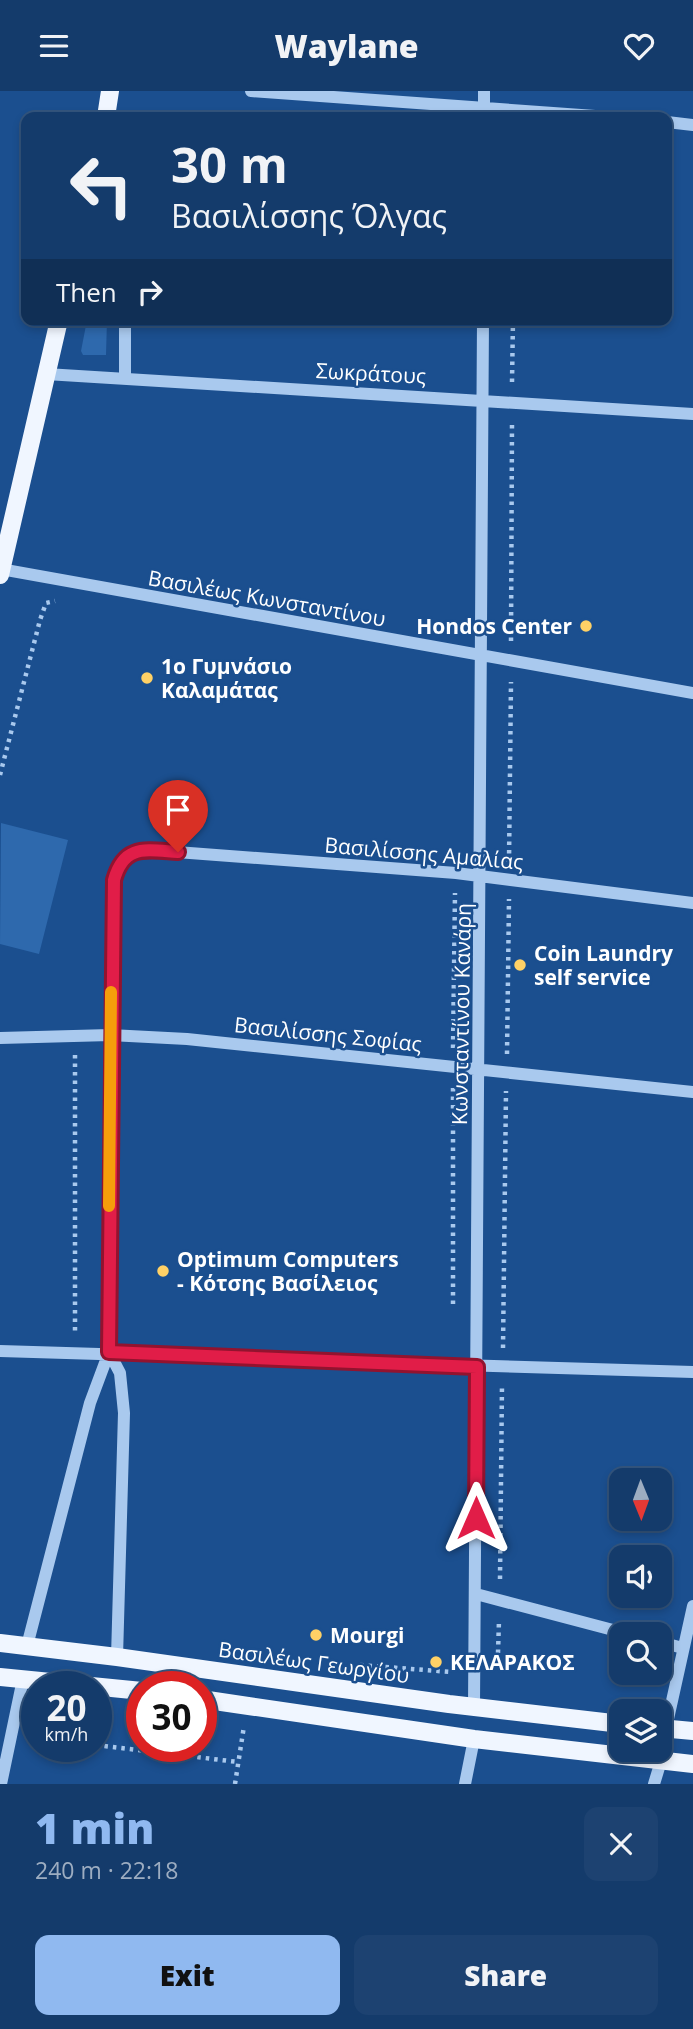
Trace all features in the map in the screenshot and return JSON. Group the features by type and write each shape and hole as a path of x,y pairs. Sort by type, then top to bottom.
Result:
{"main road":[{"path":"107,112 110,91"},
{"path":"0,571 58,326"},
{"name":"Βασιλέως Γεωργίου","path":"0,1643 609,1723"},
{"path":"0,1677 21,1679"},
{"path":"217,1701 474,1739 609,1755"},
{"path":"672,1729 693,1731"},
{"path":"672,1762 693,1764"}],"street":[{"path":"251,91 473,112"},
{"path":"484,91 484,112"},
{"path":"672,123 693,125"},
{"path":"125,326 125,378"},
{"name":"Κωνσταντίνου Κανάρη","path":"474,1707 482,876 483,326"},
{"name":"Σωκράτους","path":"46,374 693,414"},
{"name":"Βασιλέως Κωνσταντίνου","path":"0,571 693,693"},
{"name":"Βασιλίσσης Αμαλίας","path":"110,1035 114,880 119,863 130,853 150,850 482,876 693,903"},
{"path":"27,1646 90,1403 109,1352 110,1035"},
{"name":"Βασιλίσσης Σοφίας","path":"0,1038 110,1035 187,1038 693,1092"},
{"path":"0,1351 109,1352 477,1367 693,1372"},
{"path":"109,1352 120,1373 124,1413 117,1657"},
{"path":"476,1594 609,1629"},
{"path":"670,1699 693,1606"},
{"path":"672,1645 683,1648"},
{"path":"1,1784 21,1689"},
{"path":"465,1784 474,1739"},
{"path":"654,1784 661,1762"}],"path":[{"path":"498,1654 509,879 513,326"},
{"path":"0,775 46,603"},
{"path":"75,1052 75,1335"},
{"path":"235,1784 246,1718"},
{"path":"112,1747 238,1762"}],"shaded area":[{"path":"86,326 107,326 106,355 83,355 81,351"},
{"path":"1,823 68,840 39,954 0,944"}],"slow traffic":[{"path":"109,1206 111,992"}],"place":[{"name":"Hondos Center","path":"586,626"},
{"name":"1ο Γυμνάσιο Καλαμάτας","path":"147,678"},
{"name":"Coin Laundry self service","path":"520,965"},
{"name":"Optimum Computers - Κότσης Βασίλειος","path":"163,1271"},
{"name":"Mourgi","path":"316,1635"},
{"name":"ΚΕΛΑΡΑΚΟΣ","path":"436,1662"}],"route":[{"path":"178,852 150,850 130,853 119,863 114,880 110,1035 109,1352 477,1367 476,1518"}]}
